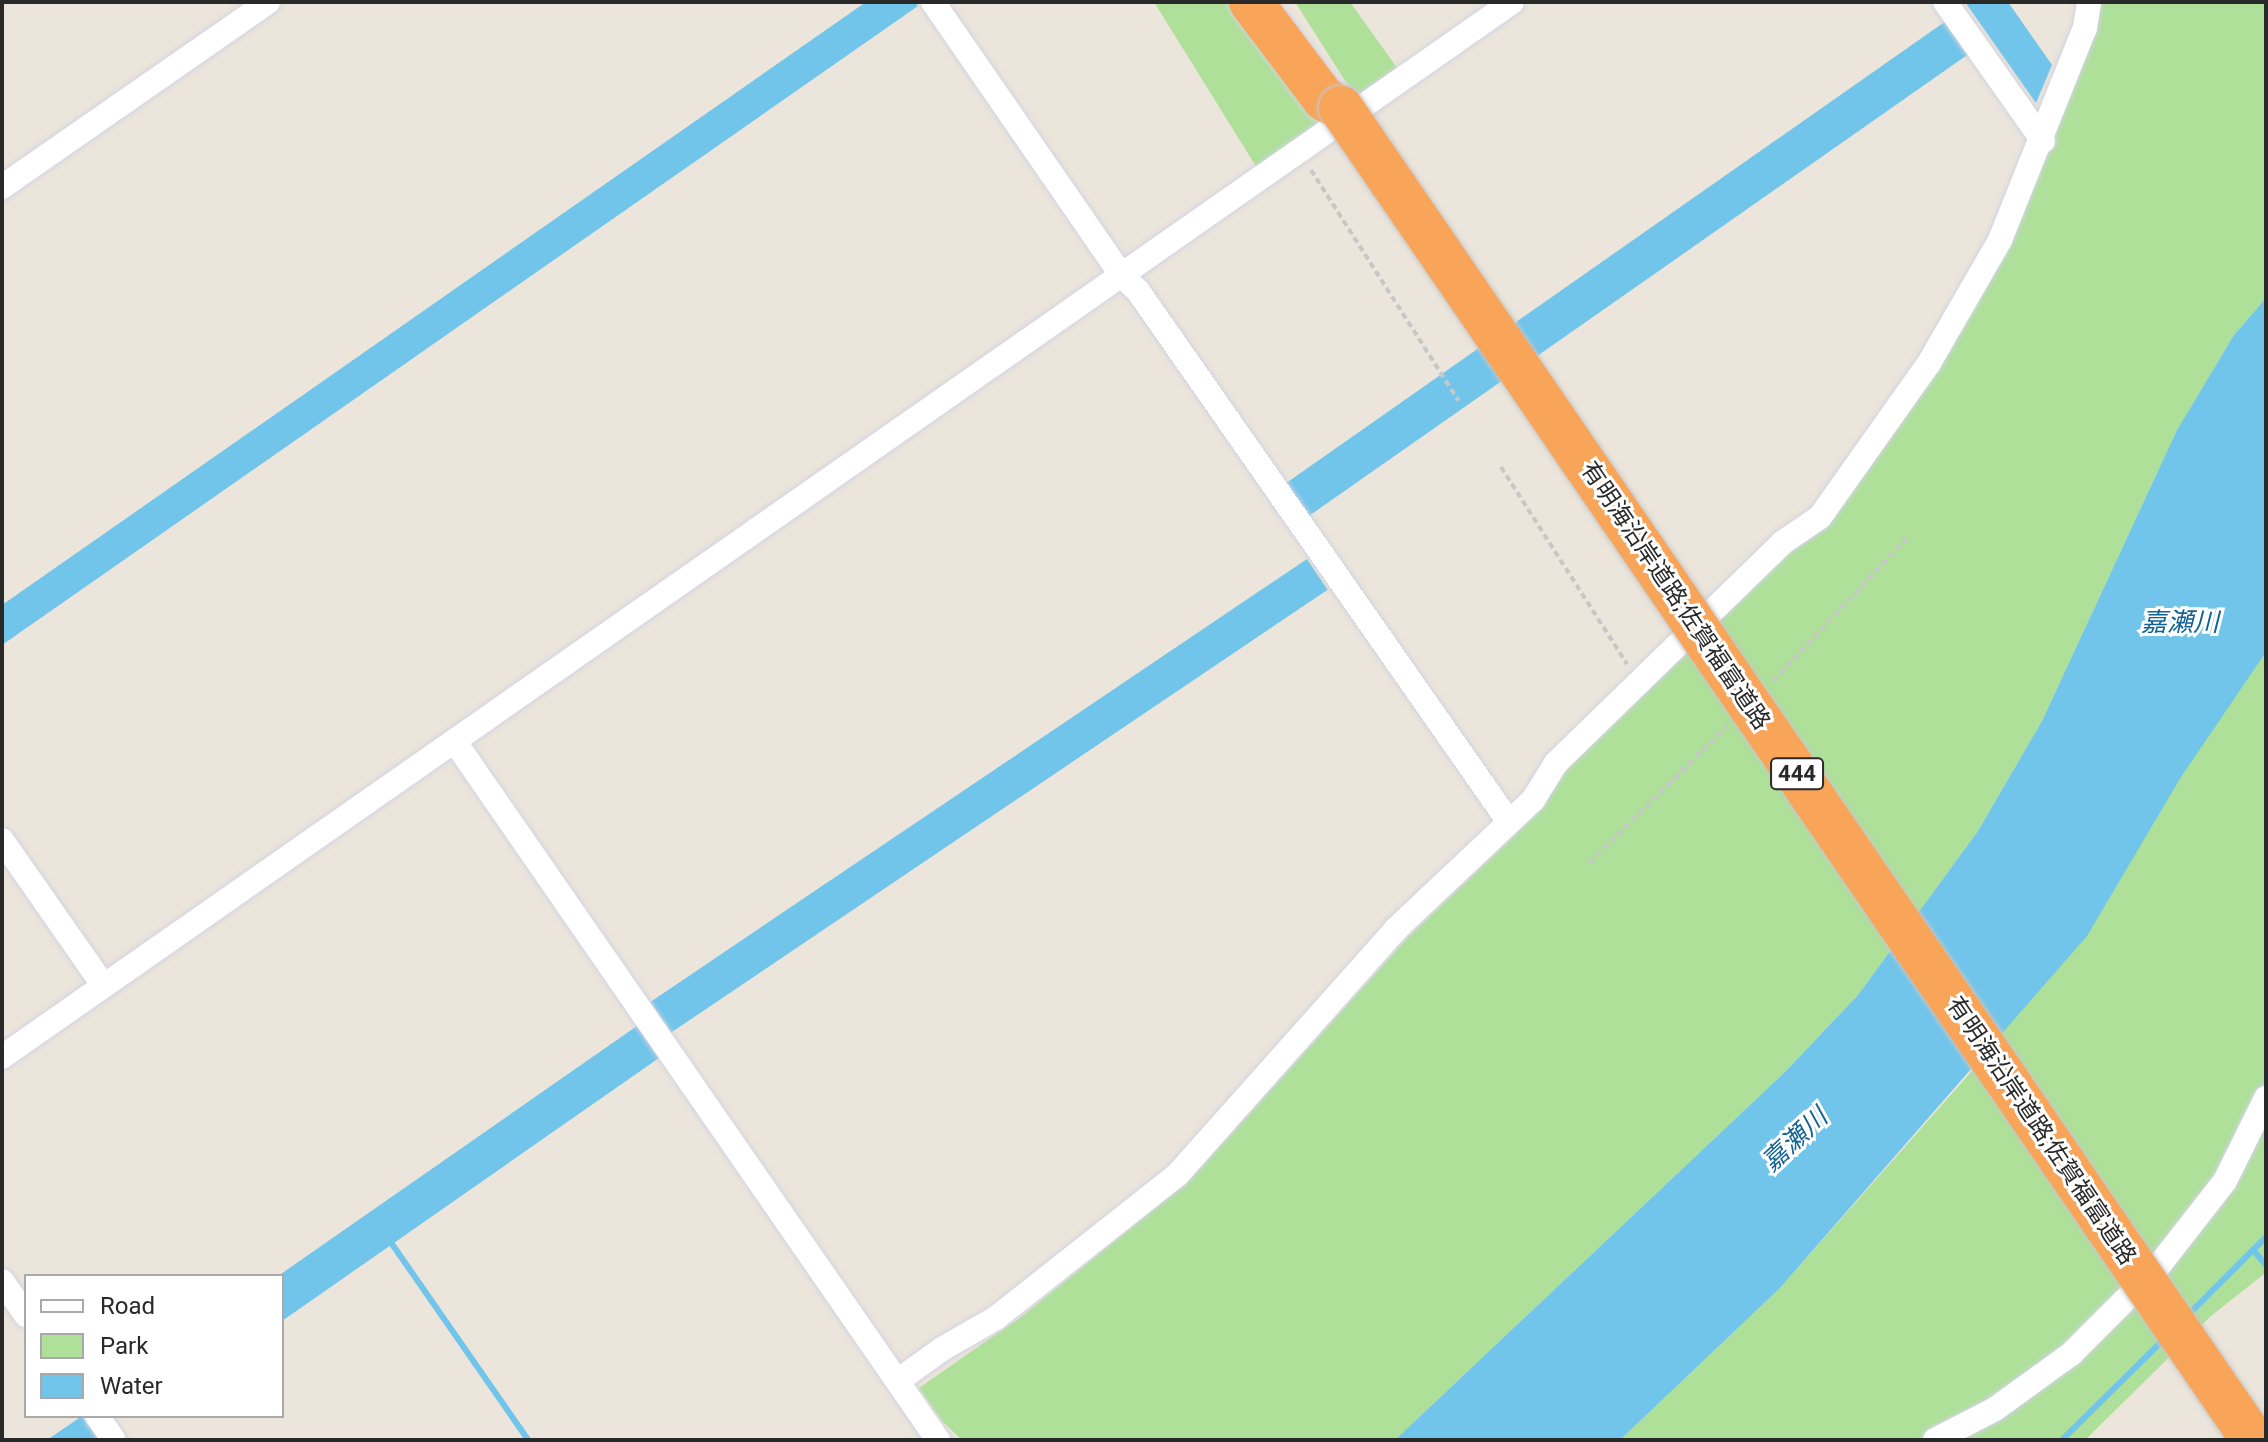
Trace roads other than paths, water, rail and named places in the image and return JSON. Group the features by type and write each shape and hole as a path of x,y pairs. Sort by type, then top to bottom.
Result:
{"highway":[{"path":"1251,2 1324,99 1341,108"},
{"path":"1279,2 1337,90 1341,108"},
{"name":"有明海沿岸道路;佐賀福富道路","path":"1341,108 2253,1440"}],"street":[{"path":"2,187 268,2"},
{"path":"933,2 1122,276 1138,291 1509,822"},
{"path":"2,1057 1512,2"},
{"path":"1945,2 2043,141"},
{"path":"899,1380 942,1349 996,1318 1177,1175 1396,929 1533,800 1556,763 1782,543 1820,517 1929,363 2000,240 2043,141 2085,28 2089,2"},
{"path":"455,742 938,1440"},
{"path":"2,840 103,985"},
{"path":"1935,1440 1995,1409 2071,1354 2157,1268 2225,1181 2266,1098"},
{"path":"2,1281 24,1312"},
{"path":"98,1418 114,1440"}],"water":[{"path":"866,2 915,2 918,6 2,645 2,605"},
{"path":"1965,2 2008,2 2052,65 2036,103"},
{"path":"1946,21 1969,54 1307,517 1284,484"},
{"name":"嘉瀬川","path":"2266,298 2266,652 2181,777 2087,936 1780,1288 1620,1440 1395,1440 1786,1071 1858,995 1978,831 2042,721 2177,430 2234,335"},
{"path":"1307,559 1328,590 671,1033 650,1002"},
{"path":"637,1026 659,1058 284,1320 284,1274 281,1274"},
{"path":"83,1418 99,1440 47,1440"}],"waterway":[{"path":"2187,1316 2266,1237"},
{"path":"392,1244 528,1440"},
{"path":"2253,1250 2266,1265"},
{"path":"2062,1440 2165,1338"}]}
